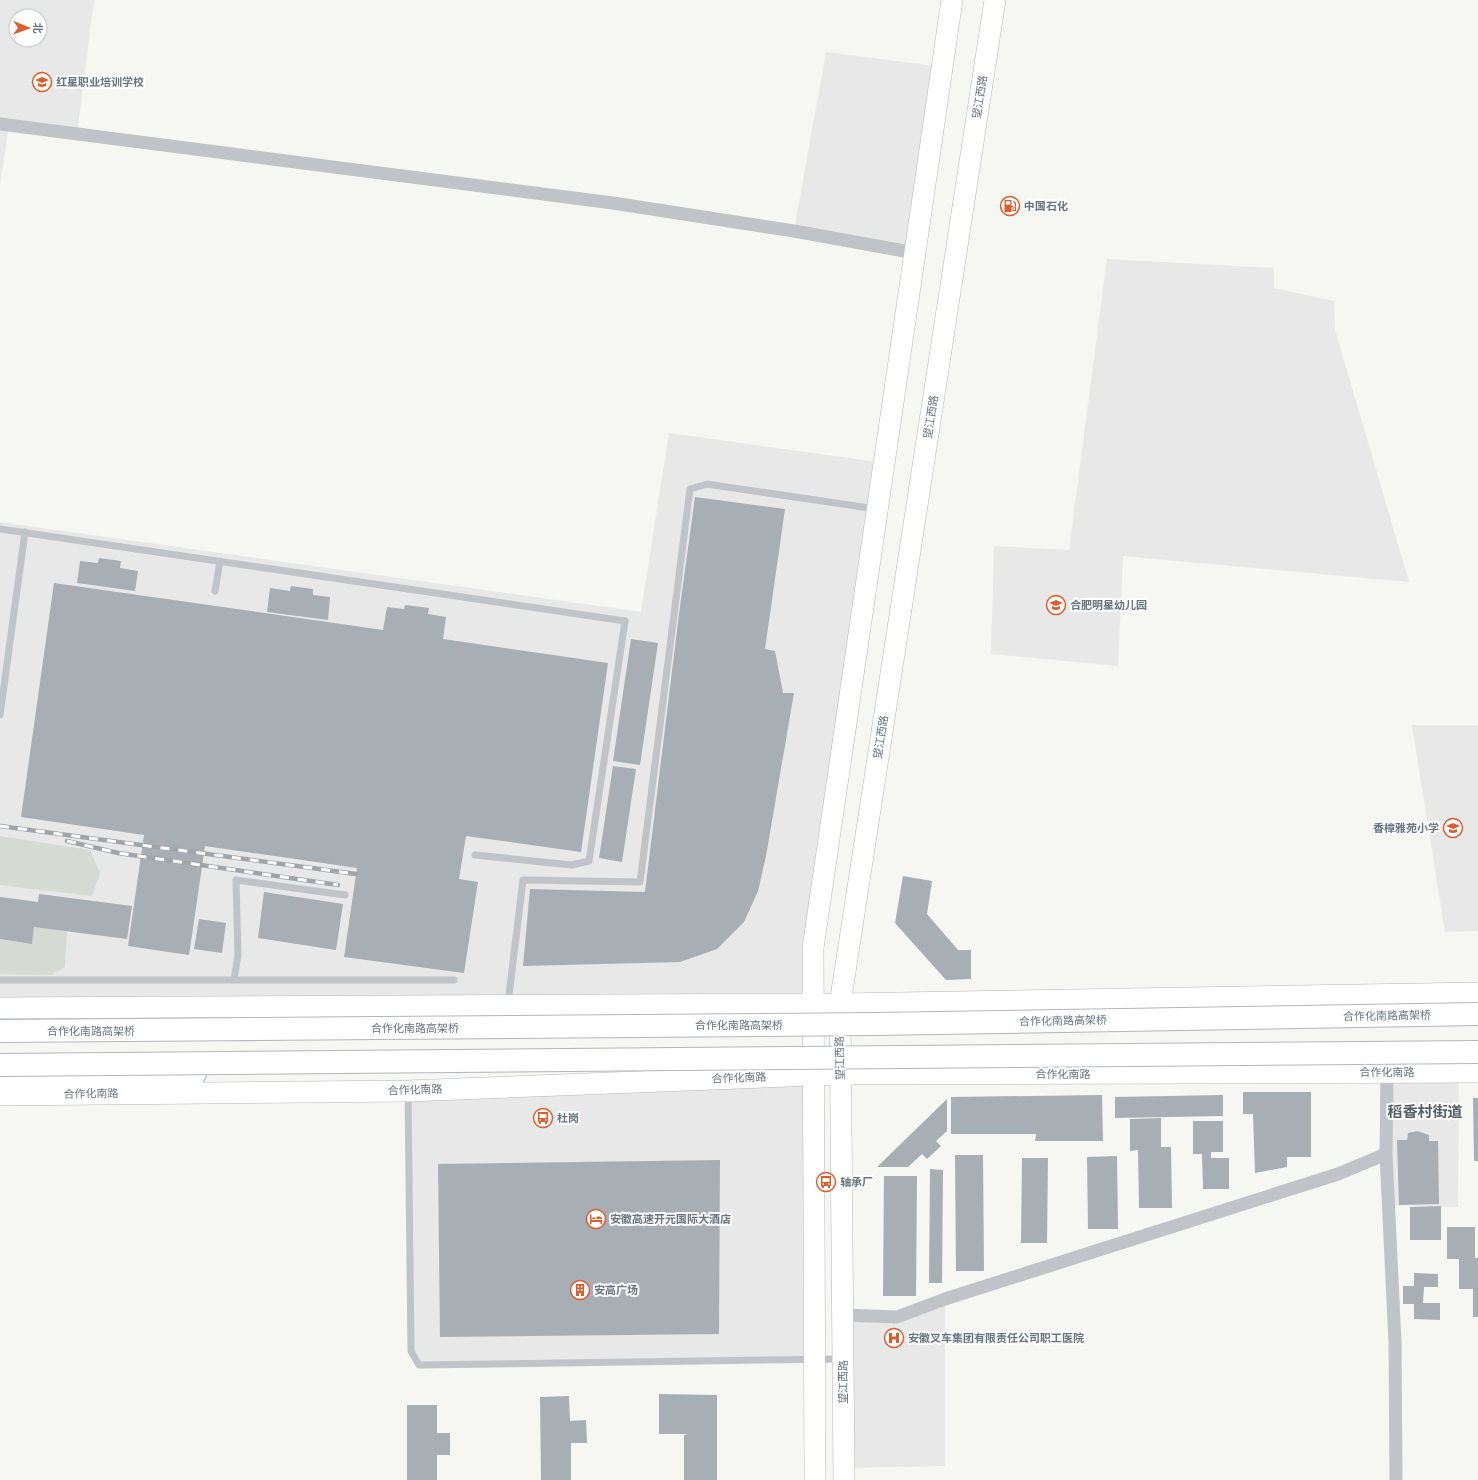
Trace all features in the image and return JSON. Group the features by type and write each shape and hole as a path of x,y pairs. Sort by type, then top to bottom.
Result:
{"highway":[{"name":"合作化南路高架桥","path":"0,1031 875,1024 1478,1014"},
{"path":"0,1064 1478,1052"},
{"path":"0,1077 298,1072 415,1068 531,1060"}],"main road":[{"path":"815,1480 813,948 952,0"},
{"name":"望江西路","path":"844,1480 840,1004 995,0"},
{"path":"0,1008 840,1004 1478,993"},
{"name":"合作化南路","path":"0,1095 408,1091 841,1074 1478,1072"}],"street":[{"path":"0,124 613,203 794,230 915,253"},
{"path":"1386,1072 1386,1154 1395,1342 1396,1480"},
{"path":"843,1315 897,1317 945,1299 1338,1174 1386,1154"}],"lane":[{"path":"508,1006 523,880 640,882 690,489 707,484 878,509"},
{"path":"0,529 625,621 589,861 572,865 475,855"},
{"path":"0,715 25,532"},
{"path":"215,591 220,561"},
{"path":"234,980 238,955 236,880 344,895"},
{"path":"0,980 454,980"},
{"path":"408,1091 411,1351 419,1365 843,1359"}],"shaded area":[{"name":"红星职业培训学校","path":"0,0 94,0 77,134 9,125 0,184"},
{"path":"826,52 943,67 915,253 794,231"},
{"path":"1107,259 1274,268 1274,288 1334,301 1335,330 1409,582 1123,556 1118,666 991,654 994,546 1069,550"},
{"path":"669,433 885,463 813,1004 0,1008 0,522 641,612"},
{"name":"香樟雅苑小学","path":"1412,725 1478,725 1478,931 1445,932"},
{"path":"0,836 90,850 100,873 92,896 0,885"},
{"path":"34,927 67,931 65,967 51,975 0,974 0,939 32,944"},
{"path":"1387,1072 1459,1072 1458,1207 1389,1205"},
{"name":"安高广场","path":"813,1075 814,1359 419,1365 411,1351 408,1091"},
{"path":"945,1299 945,1466 844,1468 843,1315 897,1317"}],"building":[{"path":"695,497 785,509 765,649 775,651 783,693 794,693 766,856 758,891 744,922 717,949 680,962 523,966 530,889 645,892"},
{"path":"99,558 121,561 120,568 138,571 135,591 77,583 80,561 98,563"},
{"path":"54,583 383,630 387,607 404,609 405,605 429,608 428,614 446,617 443,639 608,663 581,852 466,836 459,879 478,882 464,973 344,957 357,868 205,846 189,955 128,946 144,835 21,817"},
{"path":"291,586 313,589 313,595 330,597 328,620 267,612 270,588 290,591"},
{"path":"631,639 658,643 640,765 613,761"},
{"path":"613,766 636,769 622,862 599,858"},
{"path":"903,876 932,881 927,914 958,950 971,950 971,979 946,980 895,923"},
{"path":"264,892 343,904 336,950 258,938"},
{"path":"39,894 132,906 127,939 34,927 32,944 0,939 0,897 38,902"},
{"path":"199,919 226,923 222,953 194,949"},
{"path":"1243,1092 1311,1092 1311,1157 1287,1157 1287,1167 1255,1173 1253,1114 1243,1114"},
{"path":"1102,1095 1103,1141 1035,1141 1036,1134 951,1134 951,1097"},
{"path":"1223,1095 1223,1116 1115,1118 1115,1097"},
{"path":"1473,1098 1478,1098 1478,1161 1474,1161"},
{"path":"947,1099 947,1131 936,1141 941,1146 927,1159 922,1154 908,1167 877,1167"},
{"path":"1161,1118 1161,1147 1171,1147 1172,1208 1139,1208 1138,1150 1130,1151 1130,1119"},
{"path":"1193,1121 1223,1121 1223,1152 1211,1152 1211,1158 1229,1158 1229,1189 1203,1189 1202,1154 1193,1154"},
{"path":"1417,1131 1429,1135 1429,1141 1438,1141 1439,1204 1399,1205 1397,1140 1407,1140 1408,1133"},
{"path":"955,1155 983,1155 984,1271 956,1271"},
{"path":"1117,1156 1118,1229 1088,1229 1087,1157"},
{"path":"1022,1158 1048,1158 1047,1243 1021,1243"},
{"name":"安高广场","path":"720,1160 719,1334 440,1337 438,1164"},
{"path":"930,1169 943,1170 942,1283 929,1283"},
{"path":"884,1176 917,1176 916,1296 883,1296"},
{"path":"1441,1206 1441,1240 1410,1240 1410,1207"},
{"path":"1447,1227 1475,1227 1475,1258 1478,1258 1478,1317 1473,1317 1473,1289 1459,1289 1459,1259 1447,1259"},
{"path":"1414,1273 1438,1274 1438,1287 1424,1287 1423,1303 1440,1303 1440,1320 1414,1319 1414,1304 1403,1304 1403,1286 1414,1286"},
{"path":"659,1394 717,1395 717,1480 684,1480 684,1435 688,1434 659,1434"},
{"path":"569,1396 570,1421 586,1420 587,1443 571,1443 571,1480 541,1480 540,1397"},
{"path":"407,1405 437,1405 437,1433 450,1433 450,1455 437,1455 437,1480 407,1480"}],"railway":[{"path":"0,826 356,874"},
{"path":"67,841 118,853 338,885"}],"place":[{"name":"红星职业培训学校","path":"42,82"},
{"name":"中国石化","path":"1010,206"},
{"name":"合肥明星幼儿园","path":"1056,605"},
{"name":"香樟雅苑小学","path":"1453,828"},
{"name":"杜岗","path":"543,1118"},
{"name":"轴承厂","path":"826,1182"},
{"name":"安徽高速开元国际大酒店","path":"596,1219"},
{"name":"安高广场","path":"580,1290"},
{"name":"安徽叉车集团有限责任公司职工医院","path":"894,1338"}],"district":[{"name":"稻香村街道","path":"1425,1112"}]}
